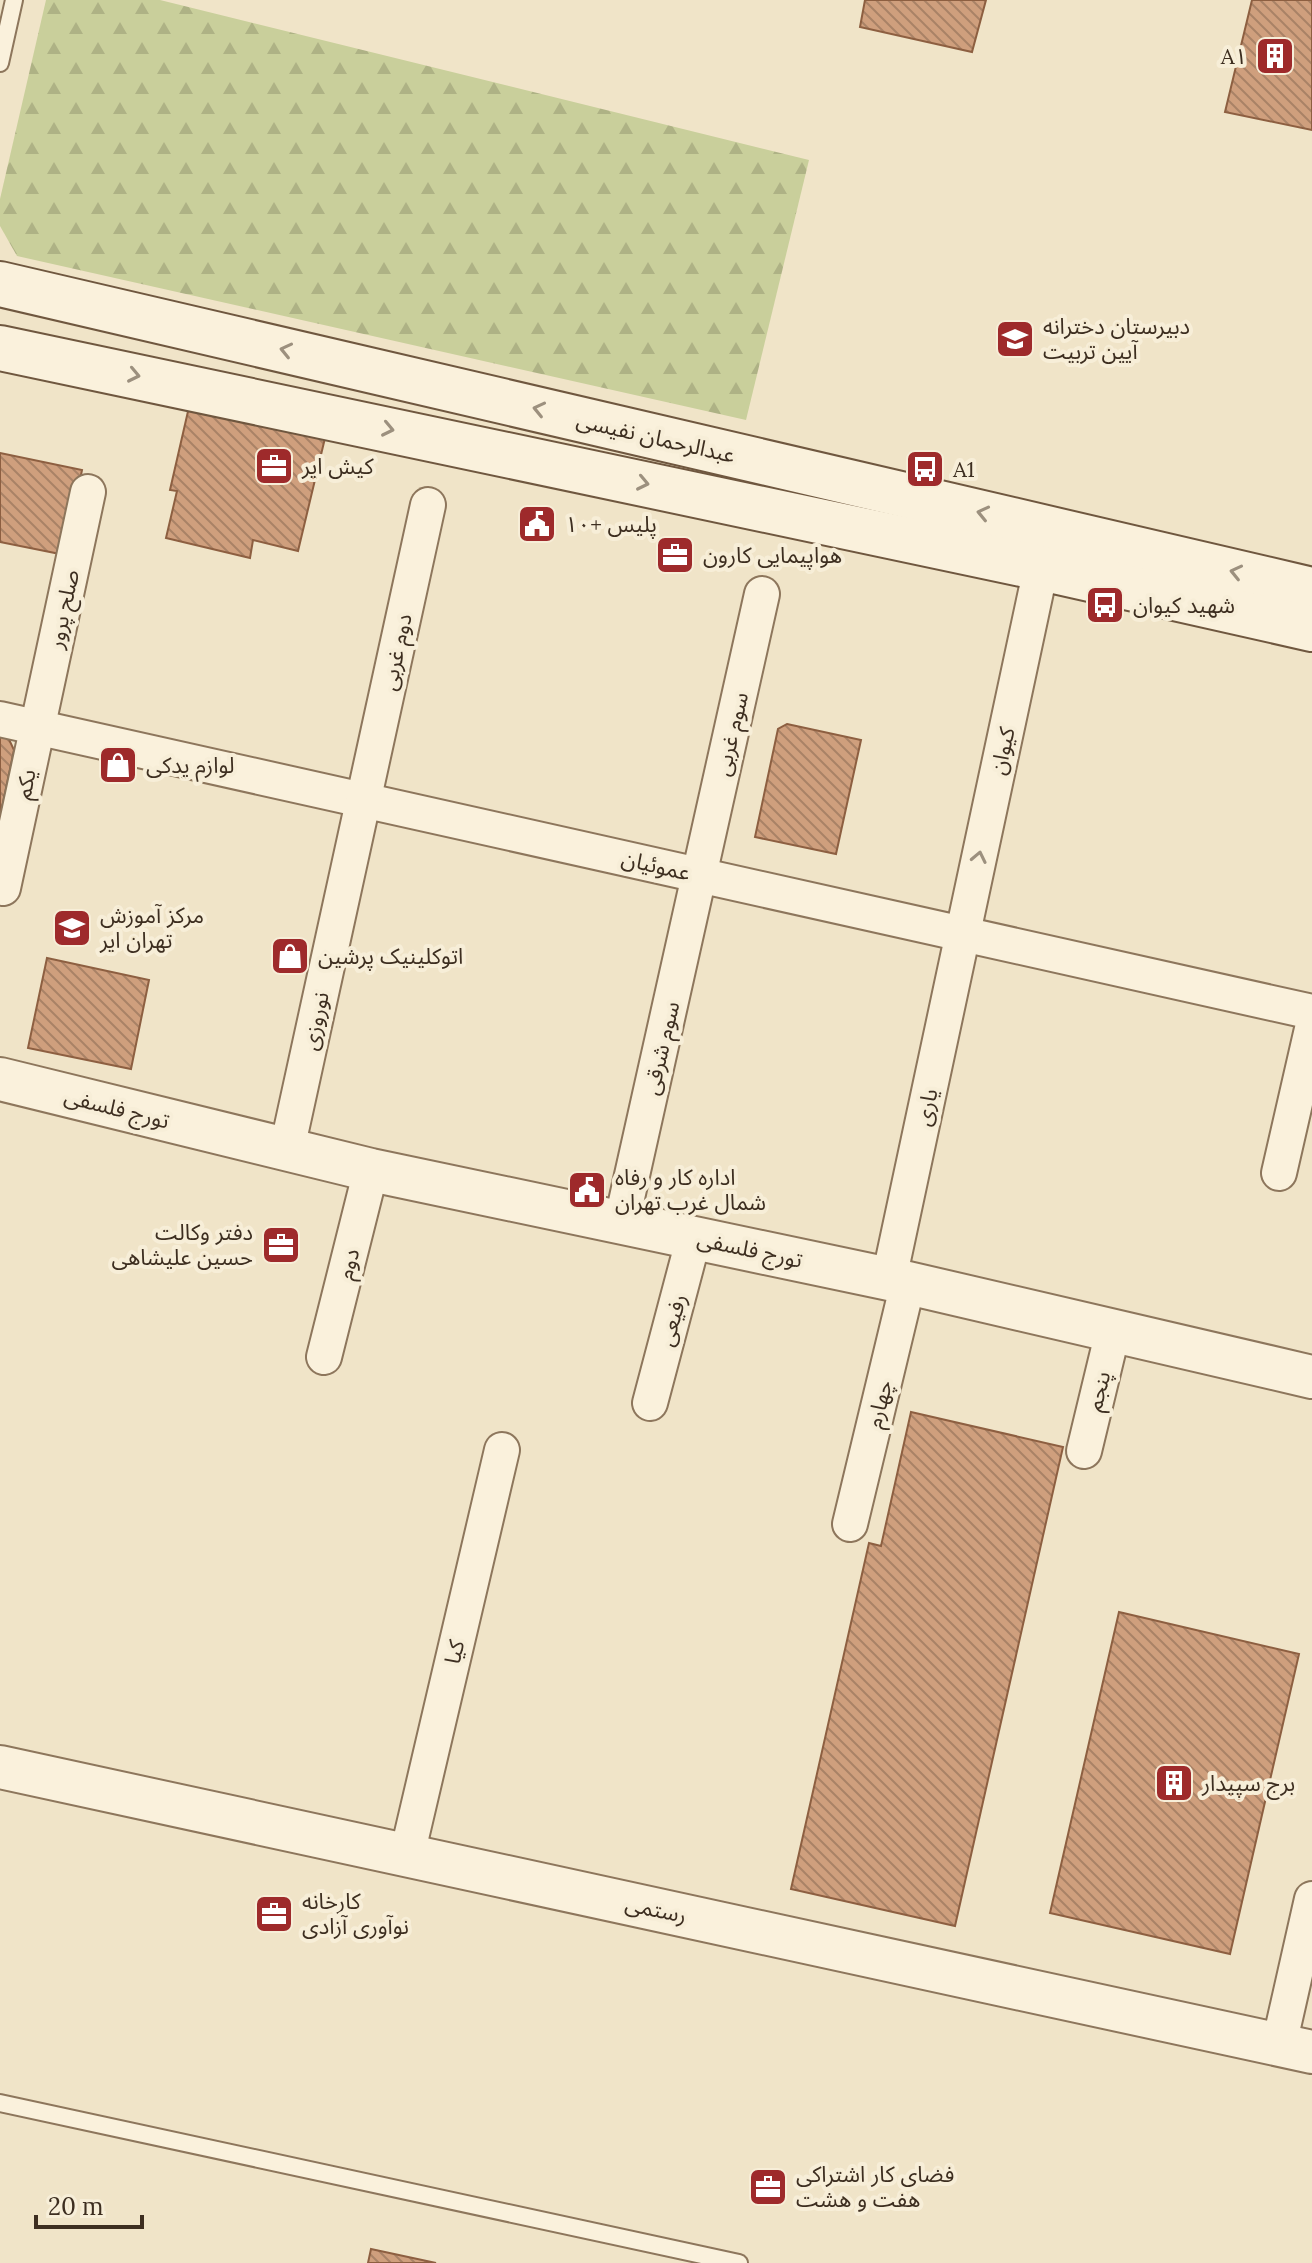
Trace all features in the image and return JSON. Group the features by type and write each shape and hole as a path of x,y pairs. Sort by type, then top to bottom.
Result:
{"main road":[{"name":"عبدالرحمان نفیسی","path":"0,284 1312,590"},
{"path":"0,348 1041,568 1312,629"}],"street":[{"name":"صلح پرور","path":"37,727 88,492"},
{"name":"دوم غربی","path":"363,800 428,505"},
{"name":"کیوان","path":"963,934 1041,568"},
{"name":"سوم غربی","path":"699,875 762,594"},
{"name":"عموئیان","path":"0,719 1312,1012"},
{"name":"یکم","path":"3,888 37,727"},
{"name":"نوروزی","path":"287,1149 363,800"},
{"name":"سوم شرقی","path":"622,1220 699,875"},
{"name":"یاری","path":"899,1281 963,934"},
{"path":"1279,1173 1312,1029"},
{"name":"تورج فلسفی","path":"0,1079 371,1170 622,1220 1312,1377"},
{"name":"دوم","path":"324,1357 371,1170"},
{"name":"رفیعی","path":"650,1403 694,1237"},
{"name":"چهارم","path":"850,1524 899,1281"},
{"name":"پنجم","path":"1084,1451 1113,1331"},
{"name":"کیا","path":"407,1855 502,1450"},
{"name":"رستمی","path":"0,1767 1296,2049"},
{"path":"1296,2049 1312,1899"}],"lane":[{"path":"0,63 14,0"},
{"path":"0,2103 739,2263"}],"green space":[{"path":"46,0 160,0 809,160 746,420 17,256 0,226 0,199"}],"building":[{"path":"865,0 986,0 972,52 860,27"},
{"name":"A۱","path":"1252,0 1312,0 1312,130 1225,112"},
{"path":"189,407 325,438 298,551 253,540 250,558 166,538 177,491 170,490"},
{"path":"0,453 82,470 65,555 0,542"},
{"path":"787,724 861,740 836,854 755,837 778,729"},
{"path":"0,732 6,733 14,750 0,817"},
{"path":"47,958 149,980 131,1069 28,1048"},
{"path":"911,1412 1063,1447 955,1926 791,1889 869,1543 881,1546"},
{"name":"برج سپیدار","path":"1119,1612 1299,1654 1230,1954 1050,1913"},
{"path":"371,2249 436,2263 368,2263"}],"place":[{"name":"A۱","path":"1275,56"},
{"name":"دبیرستان دخترانه آیین تربیت","path":"1015,339"},
{"name":"کیش ایر","path":"274,466"},
{"name":"A1","path":"925,469"},
{"name":"پلیس +۱۰","path":"537,524"},
{"name":"هواپیمایی کارون","path":"675,555"},
{"name":"شهید کیوان","path":"1105,605"},
{"name":"لوازم یدکی","path":"118,765"},
{"name":"مرکز آموزش تهران ایر","path":"72,928"},
{"name":"اتوکلینیک پرشین","path":"290,956"},
{"name":"اداره کار و رفاه شمال غرب تهران","path":"587,1190"},
{"name":"دفتر وکالت حسین علیشاهی","path":"281,1245"},
{"name":"برج سپیدار","path":"1174,1783"},
{"name":"کارخانه نوآوری آزادی","path":"274,1914"},
{"name":"فضای کار اشتراکی هفت و هشت","path":"768,2187"}]}
